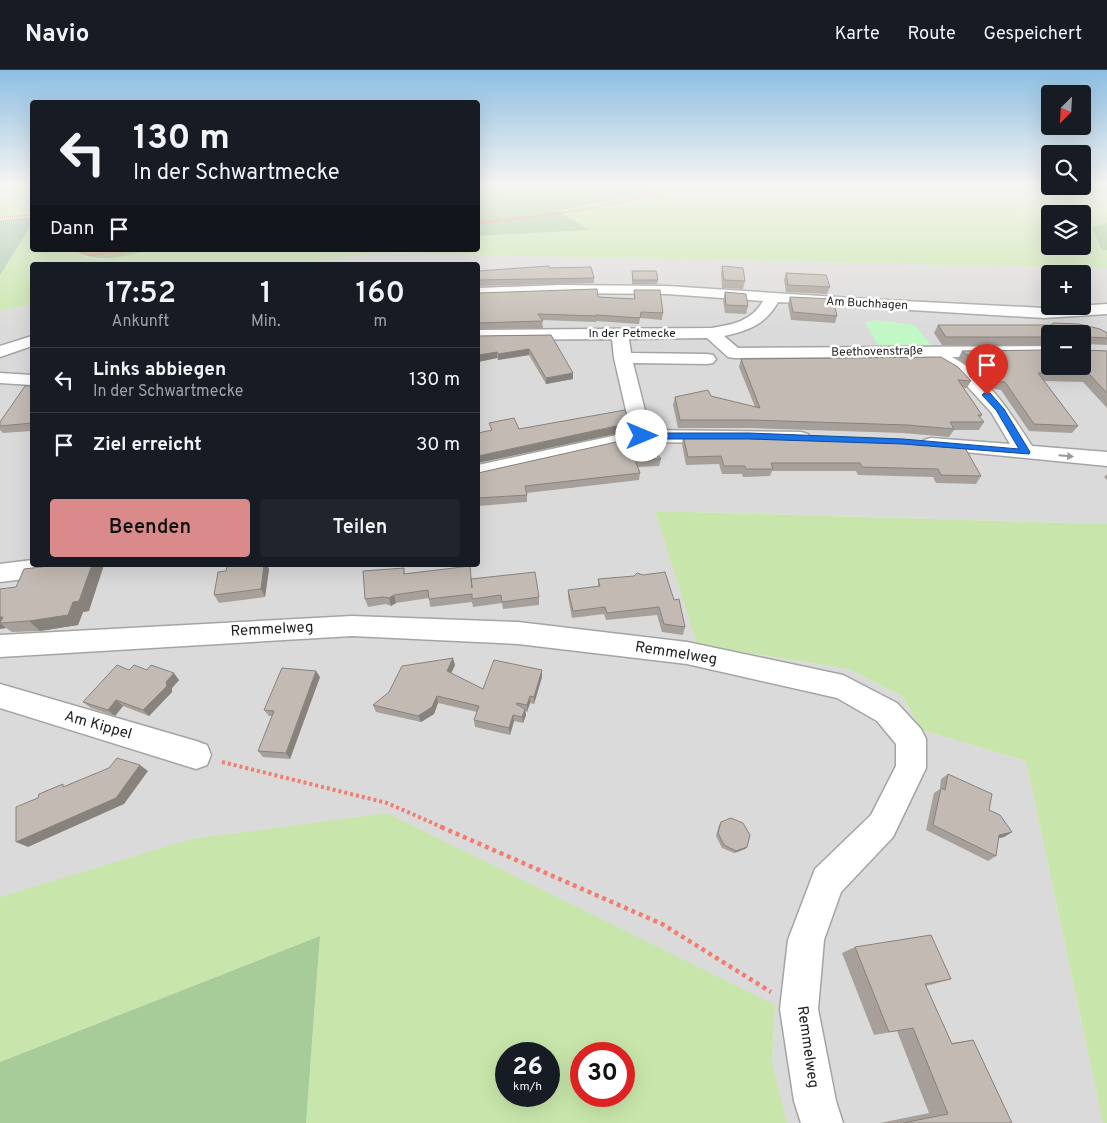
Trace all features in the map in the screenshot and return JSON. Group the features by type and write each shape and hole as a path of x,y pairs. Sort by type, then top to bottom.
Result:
{"street":[{"name":"Am Buchhagen","path":"480,293 559,289 667,290 772,298 1044,313 1107,309"},
{"name":"In der Petmecke","path":"480,335 712,333 737,329 753,323 768,307 772,298"},
{"name":"Beethovenstraße","path":"712,333 734,353 1041,351"},
{"path":"620,334 623,358 642,436"},
{"path":"0,352 30,342"},
{"path":"928,351 961,368 999,409 1025,452"},
{"path":"623,358 707,359"},
{"path":"0,378 30,380"},
{"path":"480,472 642,436 816,438"},
{"path":"912,442 1107,459"},
{"path":"0,573 50,567"},
{"name":"Remmelweg","path":"0,646 352,626 518,633 687,653 843,687 887,712 911,739 911,768 882,826 827,881 806,940 799,1009 815,1101 822,1123"},
{"name":"Am Kippel","path":"0,696 196,756"}],"path":[{"path":"81,252 91,255 117,252"},
{"path":"196,756 387,803 662,924 799,1009"}],"shaded area":[{"path":"377,253 1041,267 1041,315 1091,315 1091,268 1107,268 1107,524 655,511 697,645 849,669 903,697 921,730 1026,761 1103,1123 787,1123 772,1061 775,1005 0,897 0,310 30,305 30,567 480,567 480,262 316,262"}],"green space":[{"path":"0,233 26,233 0,275"},
{"path":"25,233 30,233 30,252 76,252 84,257 101,260 142,252 480,252 480,236 530,233 1041,233 1041,255 1091,255 1091,233 1094,233 1102,250 1107,250 1107,268 1091,268 1091,265 1041,265 1041,267 377,253 316,262 30,262 30,305 0,310 0,272"},
{"path":"480,233 531,233 480,236"},
{"path":"1094,233 1107,233 1107,250 1102,250"},
{"path":"77,252 142,252 112,258 82,255"},
{"path":"874,320 915,325 934,349 881,350 865,323"},
{"path":"655,511 1107,524 1107,1123 1103,1123 1026,761 921,730 903,697 849,669 697,645"},
{"path":"387,813 775,1005 772,1061 787,1123 306,1123 320,936 0,1062 0,897 191,839"},
{"path":"320,936 306,1123 0,1123 0,1062"}],"building":[{"path":"549,266 549,268 591,267 594,278 480,280 480,271"},
{"path":"722,266 743,268 745,281 724,280"},
{"path":"632,271 656,271 658,280 633,280"},
{"path":"786,273 826,275 830,287 788,285"},
{"path":"597,289 598,297 635,299 634,290 660,290 663,313 641,312 640,318 538,314 543,321 480,323 480,293"},
{"path":"725,292 746,294 748,306 726,305"},
{"path":"790,297 833,299 837,316 793,312"},
{"path":"1053,323 1083,325 1052,325"},
{"path":"938,325 1041,325 1041,337 946,337"},
{"path":"1091,327 1107,333 1107,338 1091,337"},
{"path":"551,335 573,373 546,378 529,349 480,355 480,336"},
{"path":"1041,350 1041,373 1038,373 1078,426 1034,424 1005,382 998,382 982,366 962,351"},
{"path":"1091,350 1107,351 1107,393 1090,375"},
{"path":"941,357 958,367 971,381 958,380 982,415 978,415 984,422 950,422 954,429 907,425 751,420 680,420 675,397 708,390 711,396 760,408 741,359"},
{"path":"25,386 30,386 30,423 0,426 0,422"},
{"path":"625,410 630,423 480,456 480,433 492,430 489,423 514,418 519,429"},
{"path":"643,436 661,459 635,460 640,473 525,486 527,495 480,498 480,473"},
{"path":"683,436 751,436 907,441 964,446 981,476 941,475 938,469 862,467 860,463 771,463 773,469 746,469 745,466 724,466 721,456 688,457"},
{"path":"40,567 91,567 79,601 73,602 68,615 0,623 3,617 0,617 0,589 16,587 24,569"},
{"path":"227,567 264,567 261,589 214,595 218,572 226,571"},
{"path":"462,567 470,567 471,579 535,572 539,597 502,602 501,595 472,599 472,594 429,599 428,590 394,595 389,598 365,599 363,571 404,568 404,574"},
{"path":"665,572 674,600 679,599 685,627 664,624 659,607 607,613 605,607 573,611 568,590 600,586 598,579 634,576 637,573 643,575"},
{"path":"453,658 447,671 483,689 494,660 542,670 534,697 530,696 527,705 516,704 525,709 522,717 513,715 509,728 474,720 479,706 437,696 432,707 418,716 373,705 389,692 402,666"},
{"path":"117,665 129,670 134,665 147,670 151,665 174,673 166,682 167,686 143,710 116,700 108,710 83,702"},
{"path":"282,668 316,671 286,753 258,751 274,711 264,710"},
{"path":"117,758 140,765 116,798 16,842 16,807 38,798 39,794 63,784 63,787 109,768"},
{"path":"948,774 992,794 989,810 1000,815 1012,832 999,835 996,856 933,825 941,788 945,790"},
{"path":"731,818 743,823 750,835 747,847 736,851 724,845 718,833 721,822"},
{"path":"931,935 951,979 925,984 952,1044 973,1040 1012,1123 903,1123 948,1114 913,1028 889,1032 855,947"}],"route":[{"path":"642,436 749,436 903,441 1025,452 999,409 987,395"}]}
